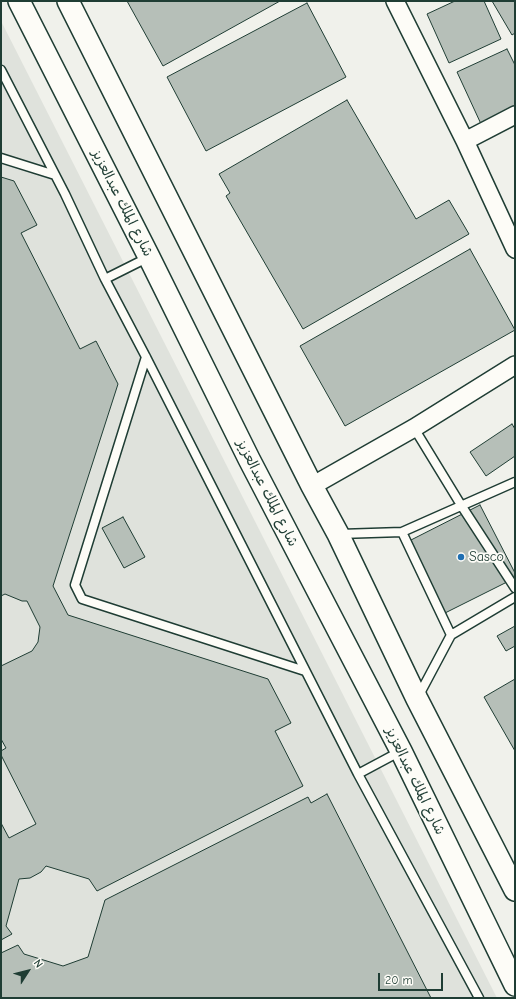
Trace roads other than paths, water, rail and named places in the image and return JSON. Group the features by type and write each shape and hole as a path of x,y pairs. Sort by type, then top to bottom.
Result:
{"street":[{"name":"شارع الملك عبدالعزيز","path":"20,1 249,459 401,751 515,985"},
{"path":"68,1 312,486 338,534 417,699 515,890"},
{"path":"395,1 465,140 515,249"},
{"path":"465,140 515,115"},
{"path":"312,486 414,428 515,365"}],"lane":[{"path":"1,70 55,175 105,279 358,774 479,998"},
{"path":"1,158 55,175"},
{"path":"105,279 149,257"},
{"path":"146,357 75,585 78,592 82,599 305,671"},
{"path":"414,428 460,506 515,588"},
{"path":"338,534 402,532 515,482"},
{"path":"402,532 451,635"},
{"path":"417,699 451,635 515,597"},
{"path":"358,774 401,751"}],"place":[{"name":"Sasco","path":"461,557"}]}
